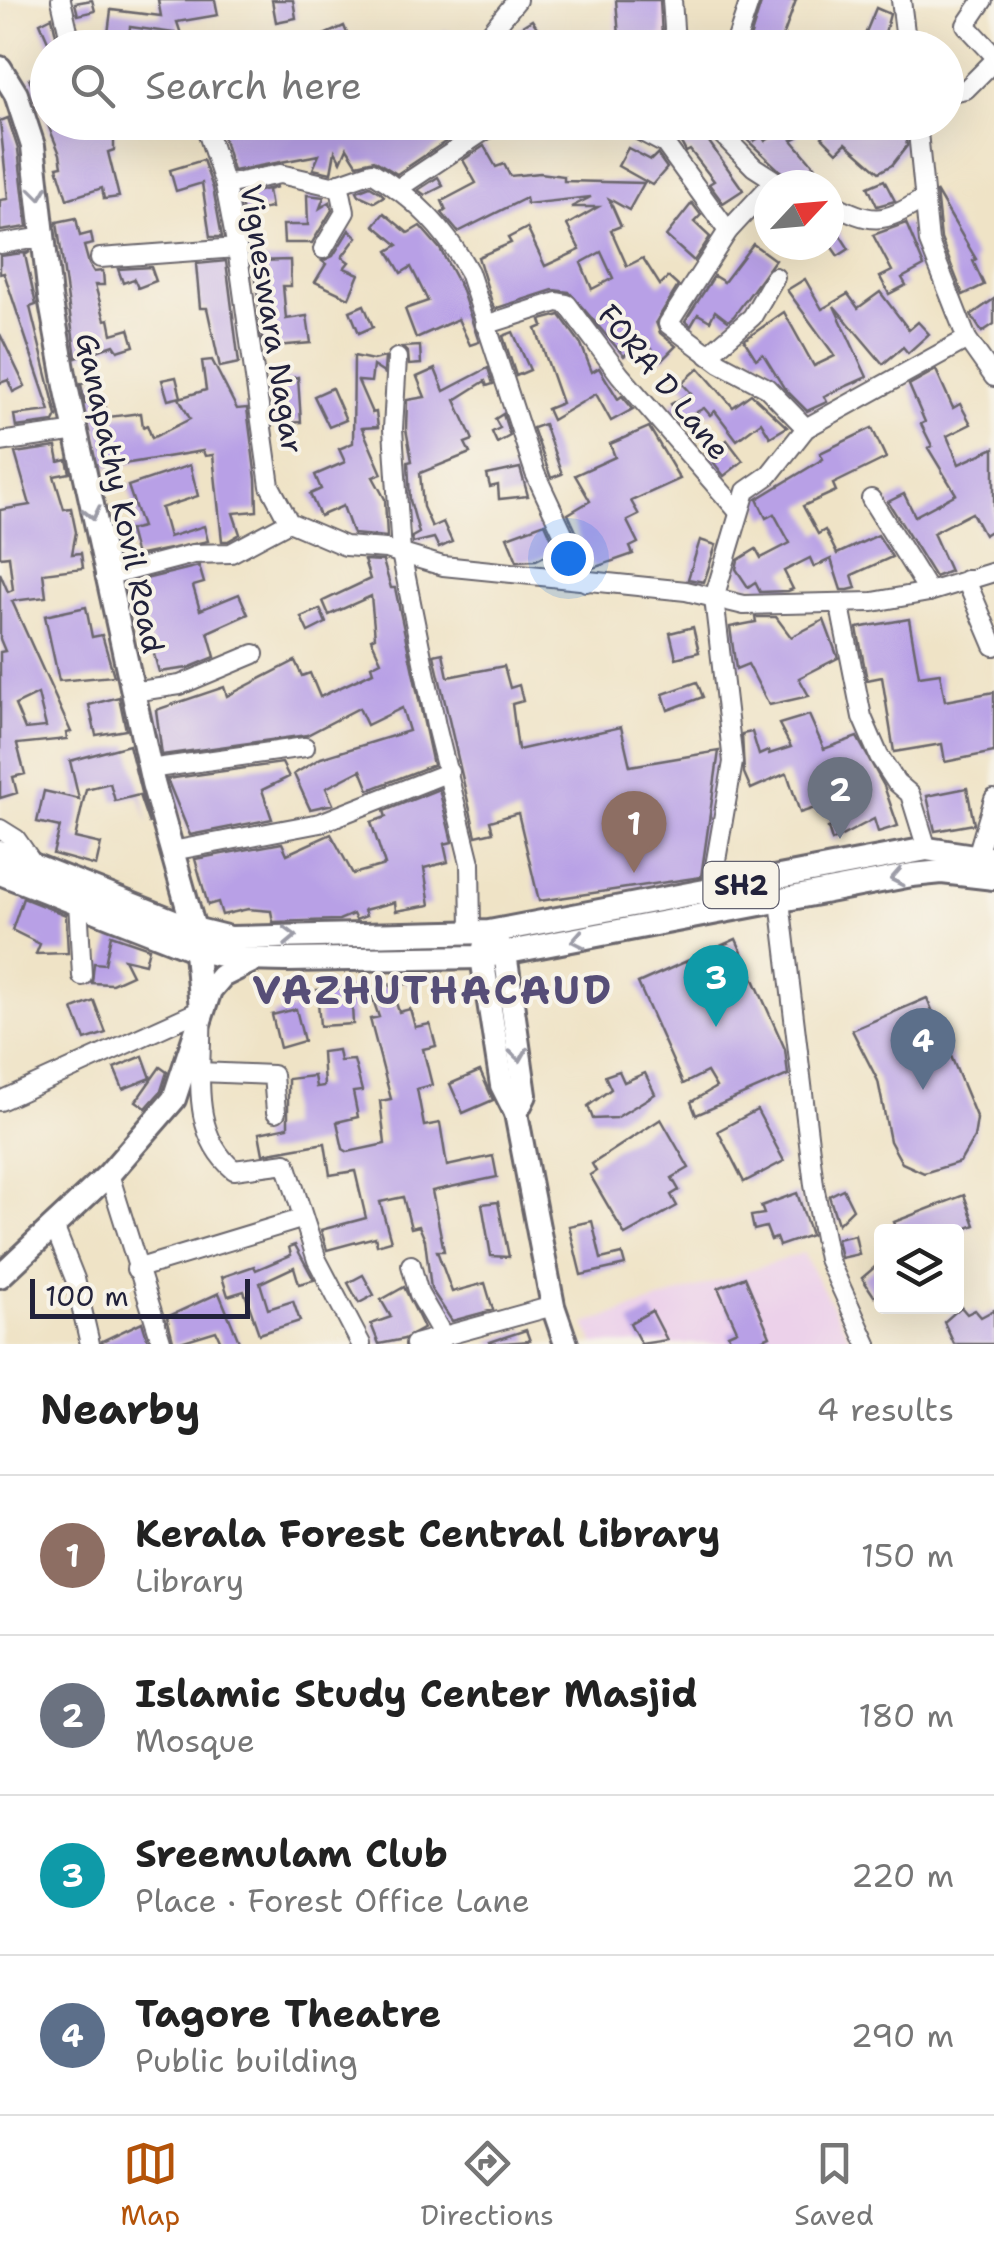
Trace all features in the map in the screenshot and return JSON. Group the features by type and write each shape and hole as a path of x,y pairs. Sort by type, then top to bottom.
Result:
{"main road":[{"name":"Ganapathy Kovil Road","path":"0,68 16,94 30,134"},
{"name":"Ganapathy Kovil Road","path":"32,140 50,296 105,577 149,769 195,940 201,1010"},
{"name":"SH2","path":"0,852 195,940 480,931 709,903 927,850 985,858"},
{"path":"0,873 151,932 195,940 257,959 493,955 709,903 780,901 912,874 942,872 994,878"},
{"path":"480,931 493,955 525,1094 516,1113 553,1306 566,1344"},
{"path":"151,932 180,964 201,1010"},
{"path":"0,1276 108,1174 174,1099 192,1054 201,1010 222,976 257,959"}],"street":[{"path":"61,0 68,30"},
{"path":"493,30 518,0"},
{"path":"672,0 674,30"},
{"path":"740,30 750,0"},
{"path":"901,0 905,30"},
{"path":"964,89 994,58 966,26 984,0"},
{"name":"Vigneswara Nagar","path":"210,140 225,185 237,248 270,486 289,522"},
{"path":"396,189 470,140"},
{"path":"658,140 666,144 728,232"},
{"path":"729,140 760,170"},
{"path":"919,140 929,242 967,339 987,359 994,377"},
{"path":"225,185 280,174 323,185 372,172 427,212 453,243 469,272 535,473 586,582"},
{"path":"322,249 345,212 339,182"},
{"path":"844,209 864,219 889,220 923,199"},
{"path":"754,205 728,232 668,324 708,355 767,388 806,428"},
{"path":"0,244 45,237"},
{"path":"100,258 237,248"},
{"path":"708,355 752,317 775,277"},
{"name":"FORA D Lane","path":"485,325 557,302 567,304 620,375 738,512"},
{"path":"709,903 733,762 714,598 746,492 769,475 806,428 967,339"},
{"path":"397,358 393,429 402,553 470,863 480,931"},
{"path":"0,442 77,432"},
{"path":"871,499 929,592"},
{"path":"105,577 193,554 231,553 289,522 344,546 402,553 443,566 714,598 744,605 840,606 929,592 994,572"},
{"path":"966,580 994,646"},
{"path":"840,606 862,717 879,756 896,782 910,794 927,850"},
{"path":"132,692 180,684 254,654"},
{"path":"149,769 305,746"},
{"path":"172,850 320,824 449,772"},
{"path":"985,858 994,799"},
{"path":"0,830 16,839 36,866"},
{"path":"78,901 82,976"},
{"path":"780,901 814,1184 828,1259 867,1344"},
{"path":"0,1101 201,1010"},
{"path":"201,1010 198,1072 208,1134 222,1160 234,1170 286,1163 301,1219 361,1344"},
{"path":"198,1072 273,1076 276,1112"},
{"path":"108,1174 162,1344"},
{"path":"136,1269 301,1219"},
{"path":"54,1226 75,1279 90,1344"},
{"path":"411,1265 419,1294 444,1338"},
{"path":"415,1344 553,1306"}],"shaded area":[{"path":"615,0 671,0 672,30 614,30"},
{"path":"803,1253 853,1344 594,1344 585,1324"}],"building":[{"path":"92,0 95,11 78,15 75,3"},
{"path":"158,0 215,0 218,15 177,22 180,30 108,30 111,10 161,16"},
{"path":"272,0 293,0 296,18 276,22"},
{"path":"616,0 660,0 662,30 618,30"},
{"path":"762,0 796,0 785,30 753,30"},
{"path":"876,8 890,14 886,30 867,30"},
{"path":"52,17 55,30 43,30 40,23"},
{"path":"532,20 539,30 516,30"},
{"path":"8,118 18,149 27,227 0,231 0,200 8,199 0,121"},
{"path":"54,140 114,140 114,150 108,152 119,197 104,199 102,188 67,199 57,167 62,166"},
{"path":"224,140 448,140 397,174 374,160 357,164 347,148 341,162 335,151 331,173 313,169 319,155 233,171"},
{"path":"680,140 708,140 743,190 723,203 709,184 714,181 690,150 686,152"},
{"path":"747,140 792,140 815,167 779,170"},
{"path":"825,140 906,140 907,146 892,165 879,172 846,143 837,152"},
{"path":"484,146 496,167 504,164 510,176 540,173 564,176 564,181 644,183 629,210 609,199 621,226 611,230 627,266 643,258 660,285 668,277 678,286 656,322 660,333 676,346 662,360 643,341 624,356 569,292 553,290 494,309 478,257 511,243 508,238 527,228 545,266 580,250 567,225 598,207 571,207 591,197 527,204 526,198 458,232 442,213 446,210 442,201 476,183 463,160","holes":["601,252 613,278 592,289 581,263"]},
{"path":"628,148 651,160 657,154 667,168 652,185 618,166"},
{"path":"203,160 213,188 222,237 210,237 202,183 176,191 170,170"},
{"path":"438,177 443,186 425,195 418,190"},
{"path":"884,180 895,201 877,206 868,187"},
{"path":"370,186 384,196 374,202 359,195 357,191"},
{"path":"277,187 268,190 271,208 243,213 240,195"},
{"path":"936,191 976,259 973,261 984,285 963,295 941,239"},
{"path":"307,195 324,197 320,208 330,202 332,210 312,243 284,243 283,225 308,225"},
{"path":"692,203 701,215 694,222 710,237 694,261 666,236"},
{"path":"384,213 408,233 420,226 440,249 461,288 479,342 470,345 458,319 416,338 405,309 428,301 411,267 401,273 388,251 398,245 374,225"},
{"path":"76,218 80,236 91,233 93,244 84,246 89,264 94,272 103,271 104,285 95,285 105,320 109,319 112,334 129,329 134,346 118,351 114,345 76,358 57,222"},
{"path":"906,223 924,266 902,278 906,285 889,294 880,277 892,271 873,235"},
{"path":"349,230 357,237 342,257 349,262 344,268 359,274 349,298 315,282 326,264 322,261 333,256"},
{"path":"753,244 754,260 775,260 728,321 715,311 710,321 698,314 691,326 685,321 714,276 724,282"},
{"path":"30,252 25,255 36,305 30,307 57,416 54,422 16,427 14,415 50,411 4,273 0,274 0,256"},
{"path":"290,260 291,286 283,286 286,319 307,316 311,343 263,347 254,261"},
{"path":"226,261 239,363 220,367 207,308 200,308 196,264"},
{"path":"151,267 156,281 138,288 134,279 123,283 118,269"},
{"path":"805,279 822,309 848,294 858,308 880,292 909,330 918,322 929,334 908,353 903,347 883,364 834,306 867,377 824,396 827,402 807,411 784,388 763,354 756,359 744,340 784,312 814,366 835,356 787,290"},
{"path":"994,299 994,324 982,332 971,315"},
{"path":"364,305 373,327 359,333 350,311"},
{"path":"560,315 581,344 592,372 599,368 618,399 622,396 633,409 611,421 596,394 552,420 547,409 562,403 536,329 543,326 541,320"},
{"path":"513,332 530,370 516,376 503,336"},
{"path":"0,334 25,386 13,392 8,380 0,383"},
{"path":"420,346 421,364 409,365 408,353 402,347"},
{"path":"354,356 373,360 385,357 384,373 373,366 371,382 358,381 372,413 376,412 378,427 362,428 382,474 373,477 385,499 387,537 353,534 343,506 320,516 310,494 321,489 315,475 345,462 339,449 353,443"},
{"path":"212,360 237,409 247,408 256,479 257,511 233,513 240,534 228,541 222,541 213,455 205,456 203,451 105,467 92,402 85,404 81,384 96,379 109,417 141,413 143,427 147,425 152,438 190,419 179,398 206,390 202,361"},
{"path":"488,368 493,384 487,386 485,381 455,400 473,440 465,443 470,453 420,473 423,507 432,527 443,522 452,542 439,548 434,538 413,543 412,537 419,533 410,500 408,462 412,461 406,429 407,400 425,397 417,377 435,369 444,391"},
{"path":"699,368 733,407 751,394 787,427 770,437 761,422 737,440 715,411 710,415 704,408 680,421 671,404 691,393 682,383"},
{"path":"936,370 953,408 960,404 971,424 947,436 959,464 994,448 994,529 984,535 972,513 933,533 950,571 935,577 888,502 904,494 915,516 956,494 928,448 932,446 921,424 925,422 909,385"},
{"path":"176,377 181,397 168,400 162,380"},
{"path":"298,377 301,422 274,424 272,406 285,405 281,380"},
{"path":"332,388 346,420 329,427 314,396"},
{"path":"503,414 510,436 497,443 492,432 500,428 495,419"},
{"path":"544,424 562,474 551,478 533,428"},
{"path":"649,427 680,479 631,501 639,515 627,521 638,543 630,547 633,554 593,568 568,514 590,501 575,475 615,457 610,444"},
{"path":"872,428 886,458 833,484 836,491 803,506 818,534 825,530 837,554 878,535 892,557 852,575 856,588 848,590 841,590 831,559 814,567 810,558 784,571 793,589 760,592 755,582 748,587 736,569 738,560 756,549 761,558 790,543 774,514 766,518 757,499 823,459 820,453"},
{"path":"727,440 743,461 724,476 708,455"},
{"path":"56,447 59,462 67,460 70,473 54,476 64,509 71,508 76,532 72,554 81,553 83,568 43,573 46,597 12,601 71,732 66,733 67,739 17,744 25,774 13,777 17,793 0,798 0,652 5,651 0,639 0,573 8,592 13,590 9,556 0,557 0,510 30,505 15,453","holes":["38,694 46,727 25,729 15,705"]},
{"path":"190,465 198,496 161,508 169,537 204,526 208,541 136,556 129,530 142,527 128,486"},
{"path":"520,468 528,496 499,499 498,485 490,487 487,475"},
{"path":"545,523 557,550 536,560 517,561 507,537"},
{"path":"700,540 716,545 704,582 688,579"},
{"path":"364,560 383,561 391,588 395,588 433,765 369,790 361,770 326,788 333,804 310,809 294,774 321,758 409,731 402,708 367,725 359,708 307,735 162,755 156,710 224,687 227,696 295,661 302,676 310,673 320,697 373,672 371,666 381,661 371,639 375,637 371,596 329,615 323,601 370,579"},
{"path":"199,566 204,583 193,586 200,610 239,594 248,614 208,632 215,657 188,668 159,672 143,615 137,617 129,591 143,586 141,580"},
{"path":"86,607 92,637 102,635 114,676 59,681 45,616"},
{"path":"320,609 326,623 308,632 301,617"},
{"path":"755,617 776,617 791,637 824,620 838,658 799,678 809,696 769,705 748,664 736,669 730,627 756,622"},
{"path":"909,619 919,676 940,673 945,701 994,692 994,752 945,762 942,744 894,752 882,677 867,680 857,628"},
{"path":"693,627 699,652 676,658 670,633"},
{"path":"443,653 448,677 504,666 510,688 519,685 523,701 512,704 518,750 621,727 630,766 719,751 701,877 539,901 518,813 490,821 493,832 476,836 434,655"},
{"path":"697,682 703,697 668,710 663,694"},
{"path":"119,697 126,730 96,735 89,705"},
{"path":"809,715 824,749 857,737 884,786 898,826 878,832 874,819 832,841 828,828 834,826 827,804 800,813 787,773 751,789 744,773 742,734 752,732 759,755 768,751 769,754 791,747 779,724"},
{"path":"129,745 149,824 139,795 115,801 110,783 86,789 75,838 101,844 96,866 53,854 60,827 37,822 44,791 79,799 70,761"},
{"path":"282,763 289,777 262,790 272,819 190,835 167,779"},
{"path":"967,788 974,824 935,831 927,796"},
{"path":"439,789 452,842 444,844 448,862 424,868 430,905 396,911 395,902 364,910 366,916 356,920 353,914 339,920 273,922 271,911 248,909 222,915 218,902 208,905 195,859 282,843 287,854 331,834 353,874 385,865 371,822 386,817 384,811"},
{"path":"23,898 66,915 68,953 36,954 40,944 12,930"},
{"path":"111,935 149,948 145,964 124,959 132,975 112,984 92,983 94,963 105,964"},
{"path":"736,939 785,1049 788,1075 696,1115 691,1102 716,1087 707,1072 683,1084 638,983"},
{"path":"404,973 427,973 429,980 406,984"},
{"path":"390,984 399,1012 410,1009 415,1027 430,1024 436,1046 423,1049 432,1085 417,1089 424,1126 440,1123 447,1166 493,1156 497,1177 432,1191 444,1251 437,1251 452,1292 485,1283 493,1310 452,1321 431,1289 425,1240 419,1226 411,1228 403,1197 380,1202 391,1241 377,1245 375,1237 327,1250 321,1230 366,1218 355,1171 330,1175 325,1143 263,1154 259,1133 288,1127 288,1079 314,1076 316,1087 324,1086 322,1052 338,1050 340,1061 354,1060 362,1091 353,1092 358,1117 337,1122 343,1149 348,1152 385,1144 380,1101 391,1099 370,1019 379,1017 370,991"},
{"path":"351,988 353,1024 320,1026 317,990"},
{"path":"927,998 977,1119 974,1138 960,1162 924,1173 902,1163 890,1141 878,1081 852,1030"},
{"path":"94,1001 106,1033 85,1040 73,1009"},
{"path":"296,1009 304,1041 280,1048 272,1015"},
{"path":"143,1056 151,1078 123,1089 114,1068"},
{"path":"160,1067 167,1072 161,1091 146,1108 136,1101"},
{"path":"480,1071 493,1100 463,1113 450,1084"},
{"path":"619,1071 624,1082 645,1073 655,1094 616,1118 593,1119 588,1106 611,1089 605,1076"},
{"path":"757,1110 784,1161 744,1182 718,1131"},
{"path":"661,1119 689,1168 672,1178 679,1190 671,1195 677,1206 625,1235 590,1175 596,1171 592,1164"},
{"path":"843,1189 853,1209 838,1224 829,1196"},
{"path":"797,1193 811,1235 779,1246 776,1238 771,1240 766,1227 754,1230 751,1216 764,1214 761,1206"},
{"path":"964,1195 975,1225 964,1230 964,1224 894,1222"},
{"path":"498,1202 509,1257 491,1256 482,1204"},
{"path":"592,1221 601,1259 622,1254 625,1265 581,1275 569,1226"},
{"path":"855,1235 859,1254 841,1258 837,1239"},
{"path":"295,1245 314,1280 299,1284 294,1267 260,1283 268,1309 293,1301 300,1321 259,1334 244,1291 228,1296 222,1277 254,1266 256,1270 291,1255 289,1247"},
{"path":"874,1268 874,1296 862,1278"},
{"path":"363,1275 374,1295 359,1303 348,1283"},
{"path":"745,1277 770,1336 752,1344 732,1344 728,1334 737,1330 718,1288"},
{"path":"404,1287 424,1328 404,1339 379,1344 371,1324 391,1317 381,1300"},
{"path":"219,1293 240,1344 222,1344 216,1331 174,1344 167,1317"},
{"path":"964,1310 967,1314 975,1310 981,1317 994,1310 994,1344 954,1344 944,1322 953,1314 964,1314"},
{"path":"652,1311 667,1340 641,1344 630,1323"},
{"path":"142,1322 149,1344 102,1344 102,1341"},
{"path":"526,1330 530,1341 490,1342"}],"place":[{"name":"Islamic Study Center Masjid","path":"840,839"},
{"name":"Kerala Forest Central Library","path":"634,873"},
{"name":"Sreemulam Club","path":"716,1027"},
{"name":"Tagore Theatre","path":"923,1090"}],"district":[{"name":"VAZHUTHACAUD","path":"433,990"}]}
